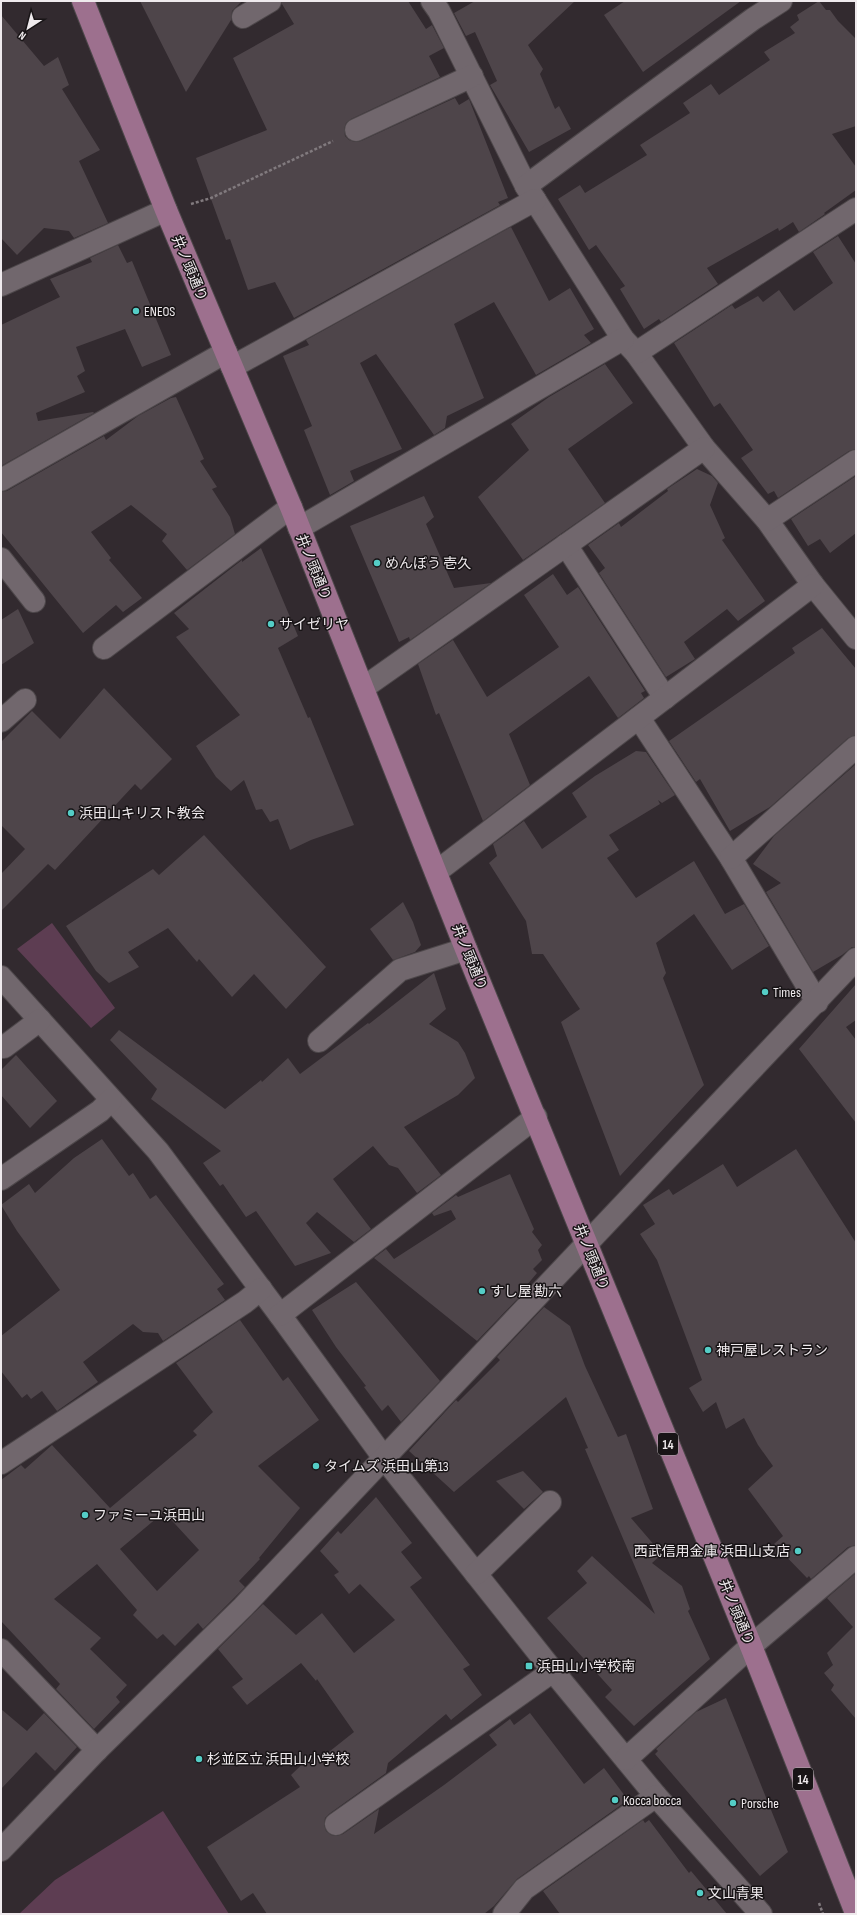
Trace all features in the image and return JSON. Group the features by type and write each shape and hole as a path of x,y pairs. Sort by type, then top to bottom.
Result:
{"main road":[{"name":"井ノ頭通り","path":"83,1 166,210 291,507 466,948 751,1646 856,1913"}],"street":[{"path":"243,17 270,1"},
{"path":"1,480 229,359 530,193 780,1"},
{"path":"441,4 472,76 530,193 629,346 704,448 767,520 814,585 856,638"},
{"path":"356,130 472,76"},
{"path":"299,528 629,346 856,209"},
{"path":"1,285 166,210"},
{"path":"362,688 704,448"},
{"path":"767,520 856,461"},
{"path":"104,648 291,507"},
{"path":"566,545 665,698"},
{"path":"1,559 34,601"},
{"path":"436,872 814,585"},
{"path":"1,720 25,700"},
{"path":"639,718 731,858 817,1002"},
{"path":"731,858 856,747"},
{"path":"319,1041 400,970 466,948"},
{"path":"1,1850 97,1750 243,1607 561,1273 587,1243 817,1002 856,959"},
{"path":"1,977 158,1151 384,1458 553,1671 656,1796 759,1914"},
{"path":"4,1047 40,1020"},
{"path":"1,1180 100,1110 111,1100"},
{"path":"280,1315 536,1117"},
{"path":"10,1457 245,1302 261,1289"},
{"path":"476,1574 550,1502"},
{"path":"626,1759 751,1646 856,1557"},
{"path":"1,1650 97,1750"},
{"path":"336,1824 553,1671"},
{"path":"504,1914 524,1889 656,1796"}],"path":[{"path":"166,210 211,198 356,130"},
{"path":"819,1903 823,1914"}],"shaded area":[{"path":"52,923 115,1008 91,1028 17,949"},
{"path":"163,1811 229,1914 19,1914 55,1880"}],"building":[{"path":"140,1 242,1 232,11 231,20 186,92"},
{"path":"282,1 408,1 426,29 432,25 444,48 429,56 440,77 351,119 346,123 344,129 345,136 349,140 355,142 361,141 455,98 459,105 469,99 508,198 498,202 500,205 294,318 275,282 248,290 230,239 226,240 196,158 267,130 233,58 294,24 282,4"},
{"path":"475,1 575,1 528,45 543,69 540,74 555,109 559,106 571,129 529,152 490,85 497,81 475,32 466,36 454,13"},
{"path":"625,1 741,1 643,72 604,15"},
{"path":"819,1 826,10 830,10 838,21 856,39 856,126 832,134 856,167 856,190 799,232 793,222 779,231 778,228 707,268 718,284 661,322 659,319 644,329 620,289 625,286 596,245 589,250 558,199 580,185 585,193 647,155 640,145 690,113 683,103 711,84 719,95 770,60 764,52 795,33 790,27 799,20 797,15"},
{"path":"1,15 44,66 58,57 69,85 62,89 100,150 79,161 108,223 74,238 69,231 44,228 17,255 1,238"},
{"path":"511,227 549,301 570,288 594,329 584,335 591,343 536,375 494,302 454,324 484,398 447,416 445,428 434,435 376,354 360,363 402,449 350,471 354,481 330,495 304,430 312,426 283,356 309,345 306,340"},
{"path":"838,236 856,264 856,449 849,451 778,498 774,491 768,494 741,458 753,450 720,403 714,407 674,343 732,305 735,309 758,296 763,302 779,290 794,311 833,283 813,252"},
{"path":"118,245 127,263 132,261 171,355 142,367 125,329 76,347 85,371 77,376 85,392 36,413 38,421 94,413 1,466 1,325 60,297 50,279 92,262 90,258"},
{"path":"605,364 633,403 568,449 605,503 523,560 478,497 529,450 511,424 549,397"},
{"path":"176,397 204,459 200,461 217,487 212,489 230,517 235,534 187,570 162,541 167,534 131,505 91,532 111,558 109,560 142,598 123,612 116,605 83,633 1,532 1,492 7,491 104,436 106,440 138,416 171,398"},
{"path":"697,469 712,476 718,483 710,505 725,538 722,540 765,601 738,621 727,609 684,642 695,659 666,677 599,573 605,568 588,545 619,523 621,527 668,491 667,489"},
{"path":"856,476 856,533 830,553 820,539 808,546 791,519"},
{"path":"424,496 434,517 426,524 454,588 491,583 410,640 409,637 399,642 350,526"},
{"path":"261,548 298,636 278,648 308,718 310,717 354,825 311,840 290,850 278,819 270,822 262,809 256,810 244,780 231,791 216,777 196,746 240,715 176,637 189,629 174,613 242,560 242,562"},
{"path":"553,574 567,595 578,587 645,691 641,693 644,698 618,718 589,676 509,734 530,785 483,821 439,713 436,715 418,664 453,640 487,697 559,647 524,595"},
{"path":"18,609 34,643 1,665 1,620"},
{"path":"822,628 856,669 856,735 848,738 770,807 730,831 700,779 696,782 669,741 795,653 792,648"},
{"path":"104,688 172,759 141,790 135,784 55,870 48,864 1,911 1,874 25,849 1,825 1,742 32,711 60,739"},
{"path":"636,751 646,752 675,795 662,803 658,800 660,804 609,835 619,850 607,858 636,898 694,861 725,914 744,904 769,946 732,970 694,914 656,943 666,973 663,978 704,1085 620,1176 561,1022 580,1009 543,954 532,954 526,921 489,863 497,856 493,844 524,821 542,849 587,817 572,793 595,776"},
{"path":"856,764 856,947 852,947 842,955 813,972 766,892 781,883 753,864 774,836"},
{"path":"204,835 326,967 286,1009 254,974 232,997 199,959 197,962 168,928 128,952 139,967 109,983 96,971 66,926 153,869 159,875"},
{"path":"403,902 413,922 421,945 415,952 393,960 370,929"},
{"path":"434,973 446,1009 429,1024 458,1042 465,1053 475,1078 458,1095 404,1127 441,1175 417,1193 398,1168 389,1165 373,1146 333,1179 371,1229 354,1242 317,1212 306,1223 331,1253 295,1266 256,1211 246,1217 223,1184 220,1186 203,1163 221,1151 151,1099 157,1089 110,1040 119,1030 225,1109 261,1080 262,1082 288,1058 300,1074 368,1023 369,1024"},
{"path":"856,984 856,1020 846,1027 856,1040 856,1123 799,1049"},
{"path":"16,1055 57,1101 30,1128 1,1095 1,1070"},
{"path":"102,1139 129,1176 133,1173 150,1199 156,1195 224,1284 217,1289 225,1300 163,1341 158,1333 143,1332 133,1324 83,1362 98,1382 57,1411 42,1391 31,1399 27,1394 22,1398 1,1371 1,1336 60,1290 17,1231 1,1205 29,1184 35,1193 74,1158"},
{"path":"796,1149 856,1243 856,1545 848,1547 811,1579 809,1576 807,1578 774,1544 783,1536 748,1489 773,1466 758,1445 744,1418 726,1429 716,1402 703,1412 689,1388 702,1380 657,1260 640,1234 655,1224 643,1205 669,1189 673,1195 723,1164 737,1187"},
{"path":"510,1174 534,1229 532,1232 542,1245 538,1250 542,1260 533,1269 537,1273 521,1292 523,1293 477,1341 374,1258 386,1249 394,1259 456,1219 451,1210 434,1216 432,1213 456,1195 458,1197"},
{"path":"356,1282 440,1381 401,1422 388,1405 382,1411 364,1387 366,1386 336,1347 312,1310"},
{"path":"544,1307 570,1326 585,1366 618,1437 626,1434 653,1509 631,1518 662,1554 652,1563 682,1586 690,1609 688,1611 710,1659 634,1726 605,1697 612,1690 547,1618 587,1583 577,1571 592,1556 655,1614 585,1449 588,1448 566,1397 454,1492 409,1451 456,1400 458,1402 500,1360 497,1357"},
{"path":"240,1320 283,1381 288,1377 319,1420 258,1466 300,1508 259,1558 260,1559 239,1581 245,1587 203,1629 198,1623 175,1646 163,1634 157,1639 133,1615 137,1610 97,1564 54,1599 101,1638 90,1649 127,1685 116,1697 120,1702 94,1729 56,1689 60,1684 1,1621 1,1480 21,1465 25,1469 52,1445 110,1508 197,1435 193,1431 213,1412 176,1363","holes":["164,1512 199,1550 157,1591 120,1549"]},
{"path":"523,1471 543,1492 524,1509 496,1481"},
{"path":"376,1497 412,1543 401,1552 422,1578 410,1587 470,1665 463,1669 482,1695 451,1720 446,1714 388,1763 386,1773 329,1814 325,1818 324,1825 326,1831 331,1835 337,1836 343,1834 379,1809 374,1834 444,1785 497,1745 489,1735 510,1719 514,1725 530,1713 584,1784 604,1768 628,1800 517,1879 494,1906 484,1914 267,1914 253,1893 241,1901 207,1847 300,1787 291,1775 314,1753 320,1759 354,1732 317,1679 316,1681 301,1663 247,1705 232,1687 243,1679 218,1649 263,1604 296,1635 322,1613 354,1653 395,1620 360,1584 349,1594 334,1575 339,1572 320,1551 338,1531 341,1534"},
{"path":"856,1573 856,1719 831,1690 834,1685 824,1673 833,1665 827,1653 853,1627 827,1598"},
{"name":"Porsche","path":"726,1698 788,1852 760,1876 655,1754 658,1751 656,1749 696,1712"},
{"path":"1,1709 27,1731 44,1713 77,1747 55,1771 36,1752 1,1789"},
{"path":"643,1820 645,1823 649,1820 689,1873 691,1871 727,1914 560,1914 543,1891"}],"place":[{"name":"ENEOS","path":"136,311"},
{"name":"めんぼう 壱久","path":"377,563"},
{"name":"サイゼリヤ","path":"271,624"},
{"name":"浜田山キリスト教会","path":"71,813"},
{"name":"Times","path":"765,992"},
{"name":"すし屋 勘六","path":"482,1291"},
{"name":"神戸屋レストラン","path":"708,1350"},
{"name":"タイムズ 浜田山第13","path":"316,1466"},
{"name":"ファミーユ浜田山","path":"85,1515"},
{"name":"西武信用金庫 浜田山支店","path":"798,1551"},
{"name":"浜田山小学校南","path":"529,1666"},
{"name":"杉並区立 浜田山小学校","path":"199,1759"},
{"name":"Kocca bocca","path":"615,1800"},
{"name":"Porsche","path":"733,1803"},
{"name":"文山青果","path":"700,1893"}]}
